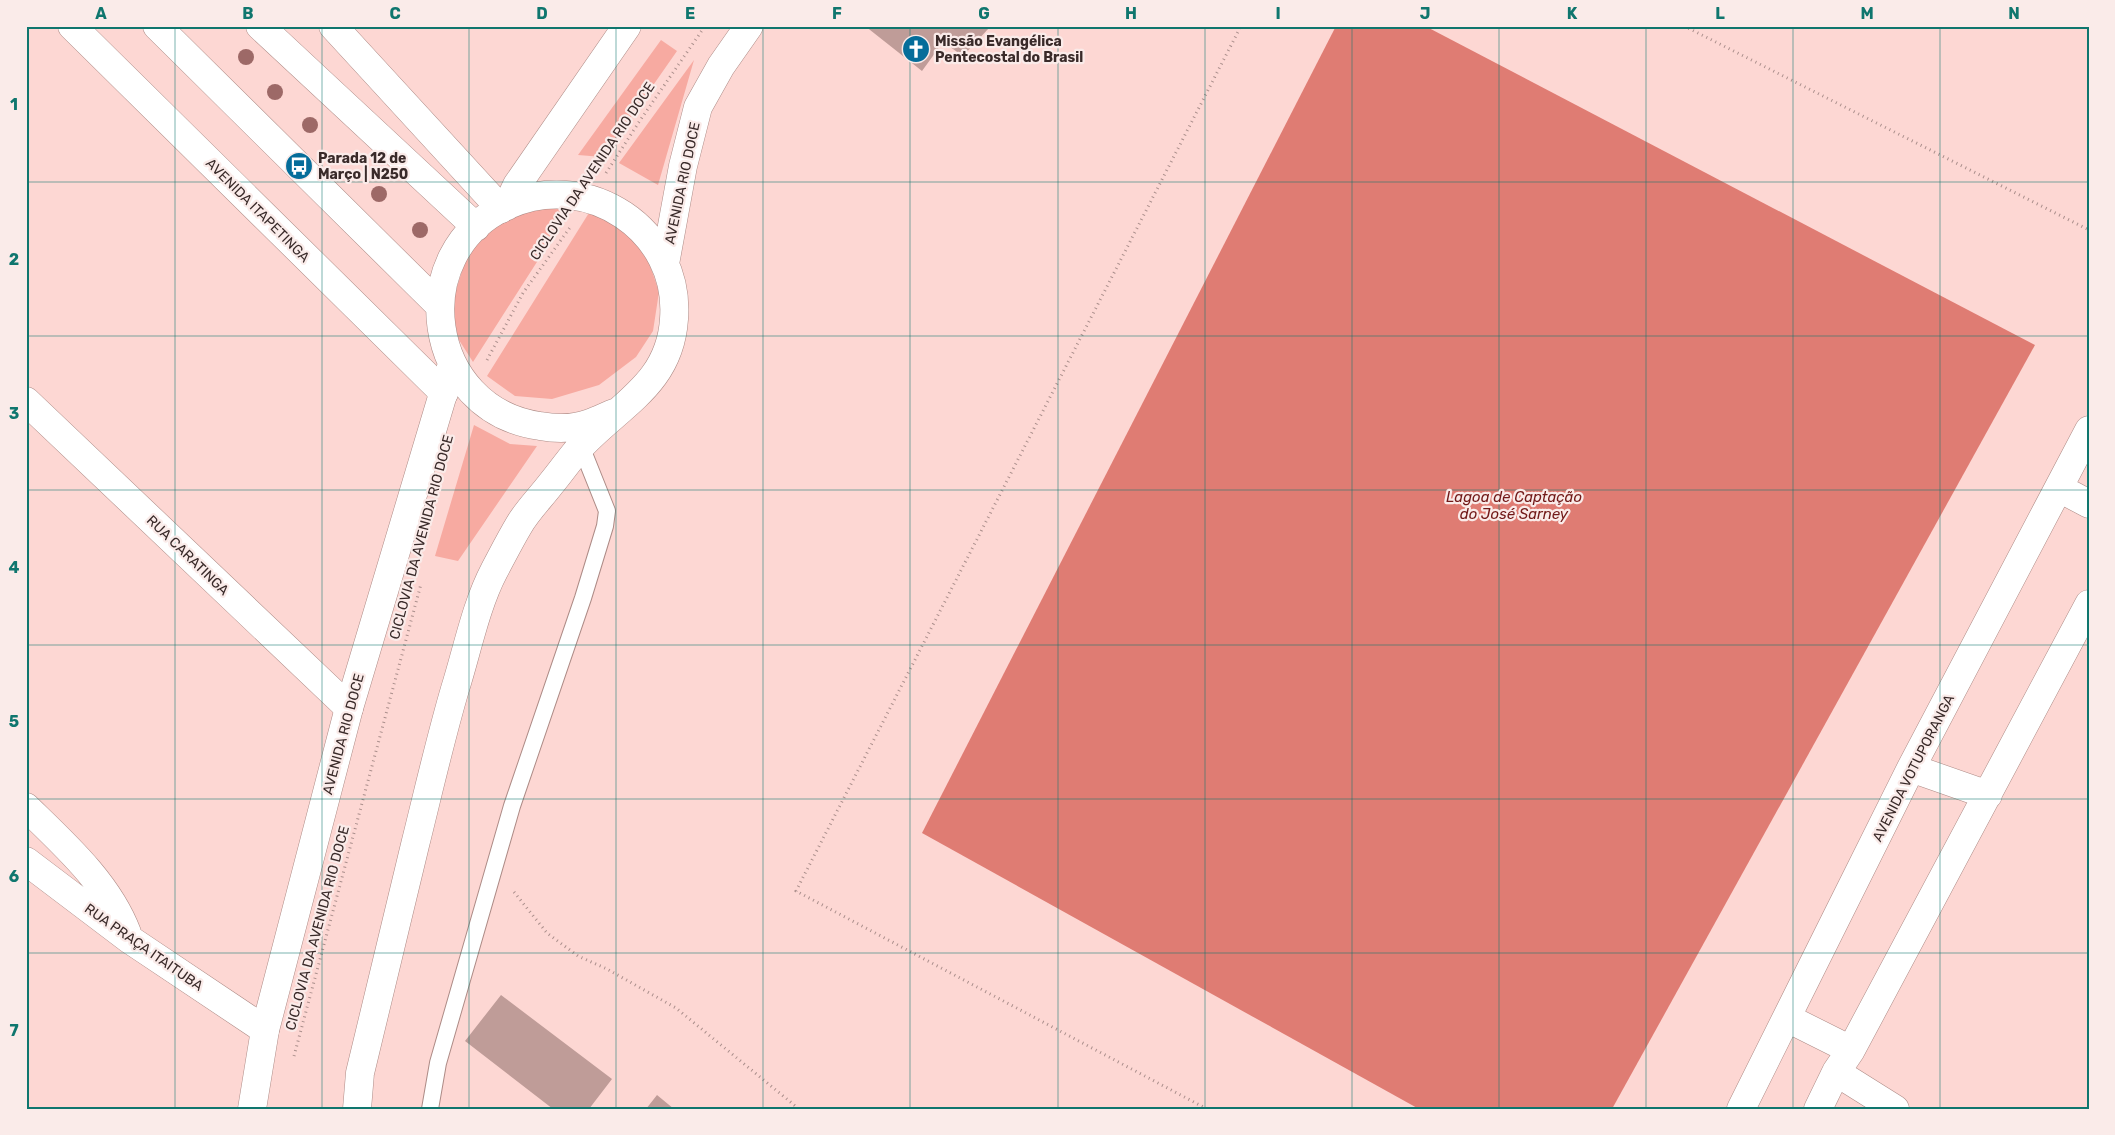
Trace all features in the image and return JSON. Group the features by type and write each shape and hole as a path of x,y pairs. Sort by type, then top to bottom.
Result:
{"main road":[{"name":"AVENIDA ITAPETINGA","path":"72,26 457,392"},
{"path":"157,26 439,304"},
{"path":"260,26 476,227"},
{"path":"333,26 504,207"},
{"name":"AVENIDA RIO DOCE","path":"504,207 517,185 628,26"},
{"name":"AVENIDA RIO DOCE","path":"665,264 683,166 698,107 721,66 749,26"},
{"name":"AVENIDA RIO DOCE","path":"252,1109 265,1030 349,708 457,392 452,364 441,335 439,304 445,276 457,249 490,214 527,198 569,194 590,198 609,206 627,217 651,241 665,264 673,291 674,319 669,347 657,372 640,394 617,412 581,446 520,522 488,582 445,724 360,1073 357,1109"},
{"name":"AVENIDA RIO DOCE","path":"457,392 524,424 556,428 588,424 617,412"},
{"name":"RUA CARATINGA","path":"26,401 349,708"},
{"name":"AVENIDA VOTUPORANGA","path":"1741,1109 1912,768 2089,430"},
{"path":"2059,488 2089,504"},
{"path":"1818,1109 2089,604"},
{"path":"1912,768 1988,795"},
{"path":"26,807 91,874 120,913 130,939"},
{"name":"RUA PRAÇA ITAITUBA","path":"26,861 130,939 265,1030"},
{"path":"1787,1018 1844,1061 1895,1109"}],"lane":[{"path":"430,1109 438,1062 512,806 583,598 605,526 607,511 581,446"}],"path":[{"name":"CICLOVIA DA AVENIDA RIO DOCE","path":"457,392 523,293 590,198 638,122 705,26"},
{"path":"1206,1109 796,891 1241,26"},
{"path":"1684,26 2089,230"},
{"name":"CICLOVIA DA AVENIDA RIO DOCE","path":"294,1057 422,581"},
{"path":"494,868 547,933 578,956 676,1008 799,1109"}],"shaded area":[{"path":"661,40 677,51 603,157 578,155"},
{"path":"694,60 658,185 619,163"},
{"path":"574,204 473,362 459,340 449,313 470,245 523,206"},
{"path":"592,208 616,220 647,256 659,292 653,331 636,357 599,385 552,399 515,396 487,376"},
{"path":"474,425 510,444 537,446 458,561 435,556"}],"water":[{"name":"Lagoa de Captação do José Sarney","path":"1336,26 1425,26 2035,345 1612,1109 1419,1109 922,833"}],"building":[{"name":"Missão Evangélica Pentecostal do Brasil","path":"865,26 986,26 989,28 963,56 943,42 922,71"},
{"path":"501,995 612,1079 589,1109 553,1109 465,1041"},
{"path":"657,1095 674,1109 646,1109"}],"place":[{"name":"Missão Evangélica Pentecostal do Brasil","path":"916,49"},
{"name":"Parada 12 de Março | N250","path":"299,166"}]}
